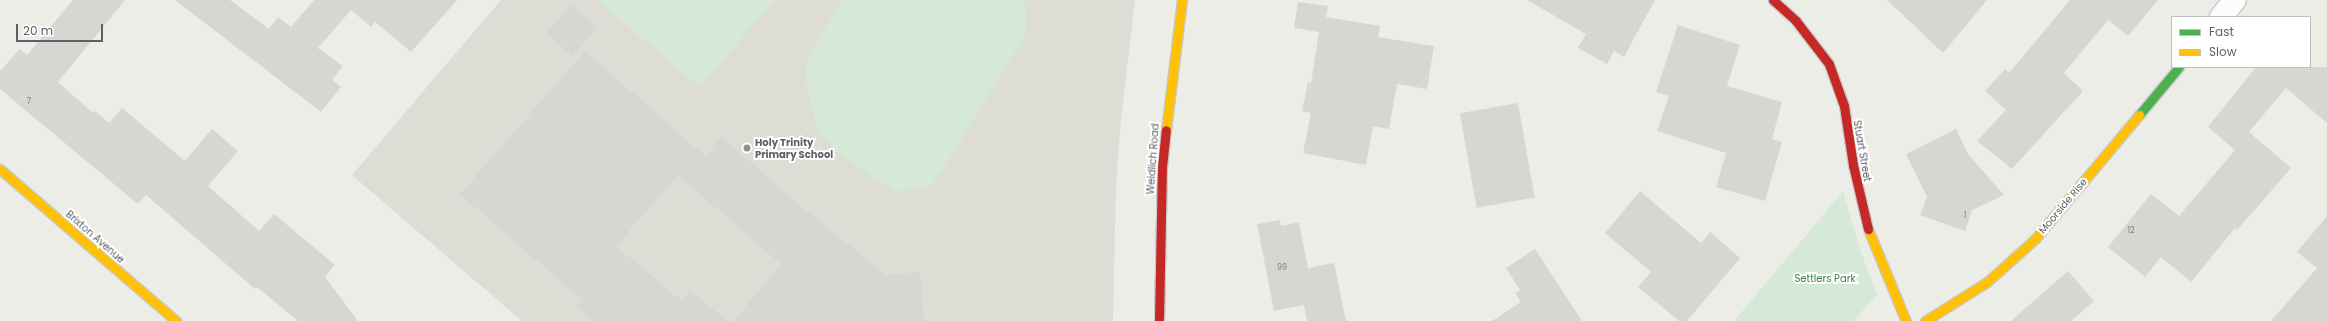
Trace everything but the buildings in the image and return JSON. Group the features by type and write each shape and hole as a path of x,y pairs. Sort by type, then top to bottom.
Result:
{"street":[{"name":"Weidlich Road","path":"1159,321 1162,167 1174,49 1182,0"},
{"name":"Stuart Street","path":"1774,0 1816,43 1836,81 1844,106 1856,179 1867,228 1889,285 1906,321"},
{"path":"2222,16 2235,0"},
{"name":"Moorside Rise","path":"1925,321 1987,282 2035,239 2178,68"},
{"name":"Brixton Avenue","path":"0,169 176,321"}],"shaded area":[{"name":"Holy Trinity Primary School","path":"501,0 1135,0 1121,120 1116,185 1113,321 522,321 352,175"}],"green space":[{"path":"597,0 774,0 700,87"},
{"path":"842,0 1024,0 1027,15 1024,37 941,172 933,183 923,188 896,191 873,178 834,149 819,132 808,94 806,72 810,53"},
{"name":"Settlers Park","path":"1843,191 1860,249 1877,295 1853,321 1734,321"}],"traffic: fast":[{"path":"2139,115 2178,68"}],"traffic: slow":[{"path":"1166,130 1182,0"},
{"path":"1925,321 1987,282 2035,239 2139,115"},
{"path":"0,169 176,321"},
{"path":"1868,229 1906,321"}],"traffic: jam":[{"path":"1773,0 1796,21 1829,64 1844,106 1853,165 1868,229"},
{"path":"1159,321 1162,167 1166,130"}],"place":[{"name":"Holy Trinity Primary School","path":"747,148"}]}
